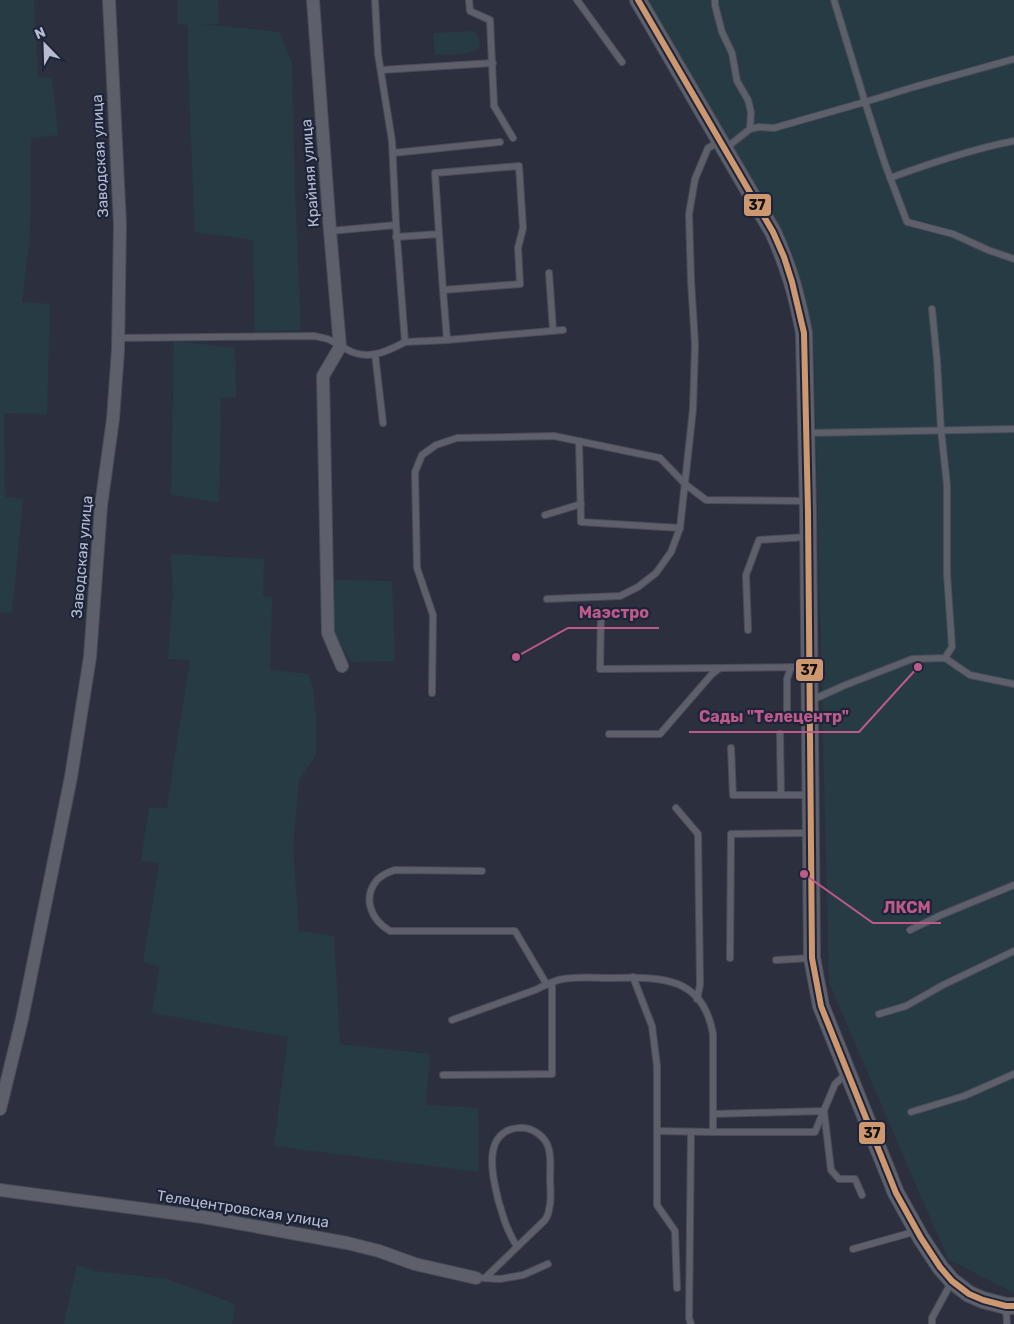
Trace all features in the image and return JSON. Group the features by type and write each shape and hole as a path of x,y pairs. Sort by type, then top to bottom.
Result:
{"street":[{"name":"Заводская улица","path":"0,1109 22,1019 71,777 90,658 101,506 112,419 118,338 120,225 109,0"},
{"name":"Крайняя улица","path":"313,0 340,345"},
{"path":"638,0 773,232 784,256 799,306 804,334 807,433 812,958 821,1006 896,1193 917,1231 940,1267 952,1281 969,1294 983,1300 1010,1306"},
{"path":"340,345 324,376 328,633 342,666"},
{"name":"Телецентровская улица","path":"0,1190 203,1217 280,1230 355,1245 380,1251 415,1264 481,1278"}],"lane":[{"path":"376,0 378,54 392,141 396,237 405,342"},
{"path":"469,0 470,11 490,20 494,106 513,138"},
{"path":"577,0 622,62"},
{"path":"715,0 722,32 732,53 737,82 748,100 751,112 750,128"},
{"path":"834,0 865,102 890,178 907,222 952,234 1014,259"},
{"path":"547,599 620,596 638,587 656,573 671,552 680,528 693,409 695,344 689,214 696,179 708,148 723,145 750,128 774,128 1014,60"},
{"path":"381,70 493,63"},
{"path":"890,178 936,161 1014,141"},
{"path":"393,153 500,142"},
{"path":"444,290 520,284 518,248 523,228 519,166 435,173 447,340"},
{"path":"330,231 396,225"},
{"path":"396,237 439,234"},
{"path":"548,273 554,330"},
{"path":"932,309 947,485 947,574 952,647 945,658"},
{"path":"118,338 314,336 331,341 357,354 375,354 390,350 405,342 564,330"},
{"path":"375,354 383,423"},
{"path":"807,433 1014,429"},
{"path":"432,694 433,615 417,568 415,472 422,455 436,445 457,438 554,436 660,458 685,484 706,500 808,501"},
{"path":"579,441 581,522 680,528"},
{"path":"545,515 581,504"},
{"path":"748,630 746,575 759,540 809,537"},
{"path":"601,615 600,669 810,667"},
{"path":"810,701 912,659 945,658 970,675 1014,684"},
{"path":"787,717 786,679 791,667"},
{"path":"609,734 660,734 712,674 720,668"},
{"path":"780,734 782,795"},
{"path":"731,748 733,795 810,795"},
{"path":"676,808 698,834 700,984 697,999"},
{"path":"730,958 732,834 810,832"},
{"path":"443,1074 552,1074 550,984 515,931 390,930 377,922 370,909 372,890 377,880 384,874 395,870 482,871"},
{"path":"910,930 1014,885"},
{"path":"878,1014 906,1006 943,985 1014,951"},
{"path":"776,960 812,958"},
{"path":"633,977 652,1026 657,1066 656,1205 675,1231 677,1288"},
{"path":"452,1020 562,979 645,977 676,982 687,988 697,999 706,1010 710,1020 712,1034 713,1132"},
{"path":"657,1131 815,1132 835,1084 848,1072"},
{"path":"912,1112 964,1096 1014,1074"},
{"path":"713,1114 824,1111"},
{"path":"824,1111 831,1170 839,1179 855,1179 862,1195"},
{"path":"481,1278 517,1247 545,1220 550,1208 550,1155 548,1146 543,1137 536,1131 526,1128 516,1128 507,1131 499,1138 494,1146 492,1159 494,1177 504,1220 517,1247"},
{"path":"691,1132 689,1318 691,1324"},
{"path":"853,1249 917,1231"},
{"path":"481,1278 500,1279 523,1275 548,1264"},
{"path":"932,1324 932,1318 952,1281"},
{"path":"1007,1324 1010,1306"}],"shaded area":[{"path":"0,0 34,0 38,77 52,78 58,135 31,138 30,235 22,302 50,304 47,414 4,413 5,497 23,499 12,612 0,613"},
{"path":"177,0 218,0 219,24 199,25 279,32 292,63 301,330 255,331 253,240 195,232 188,25 178,24"},
{"path":"648,0 1014,0 1014,1293 948,1259 829,982 814,351 793,254"},
{"path":"474,31 479,40 479,46 475,50 468,53 435,55 433,33"},
{"path":"174,341 235,348 236,397 221,398 219,502 171,495"},
{"path":"171,554 264,559 263,596 272,597 270,670 309,674 316,717 316,755 299,780 293,847 299,931 334,936 340,1044 430,1054 426,1105 478,1108 479,1172 274,1146 288,1037 152,1013 160,967 143,962 159,863 141,861 149,808 167,808 190,660 168,659 173,593"},
{"path":"335,580 392,581 395,661 351,662 334,632"},
{"path":"77,1265 95,1271 167,1279 235,1304 232,1324 64,1324"}],"transit line":[{"name":"37","path":"638,0 773,232 792,282 804,333 808,512 812,958 821,1006 896,1193 921,1238 940,1267 952,1281 969,1294 983,1300 1006,1306 1014,1306"}],"place":[{"name":"Маэстро","path":"516,657"},
{"name":"Сады \"Телецентр\"","path":"918,667"},
{"name":"ЛКСМ","path":"804,874"}]}
